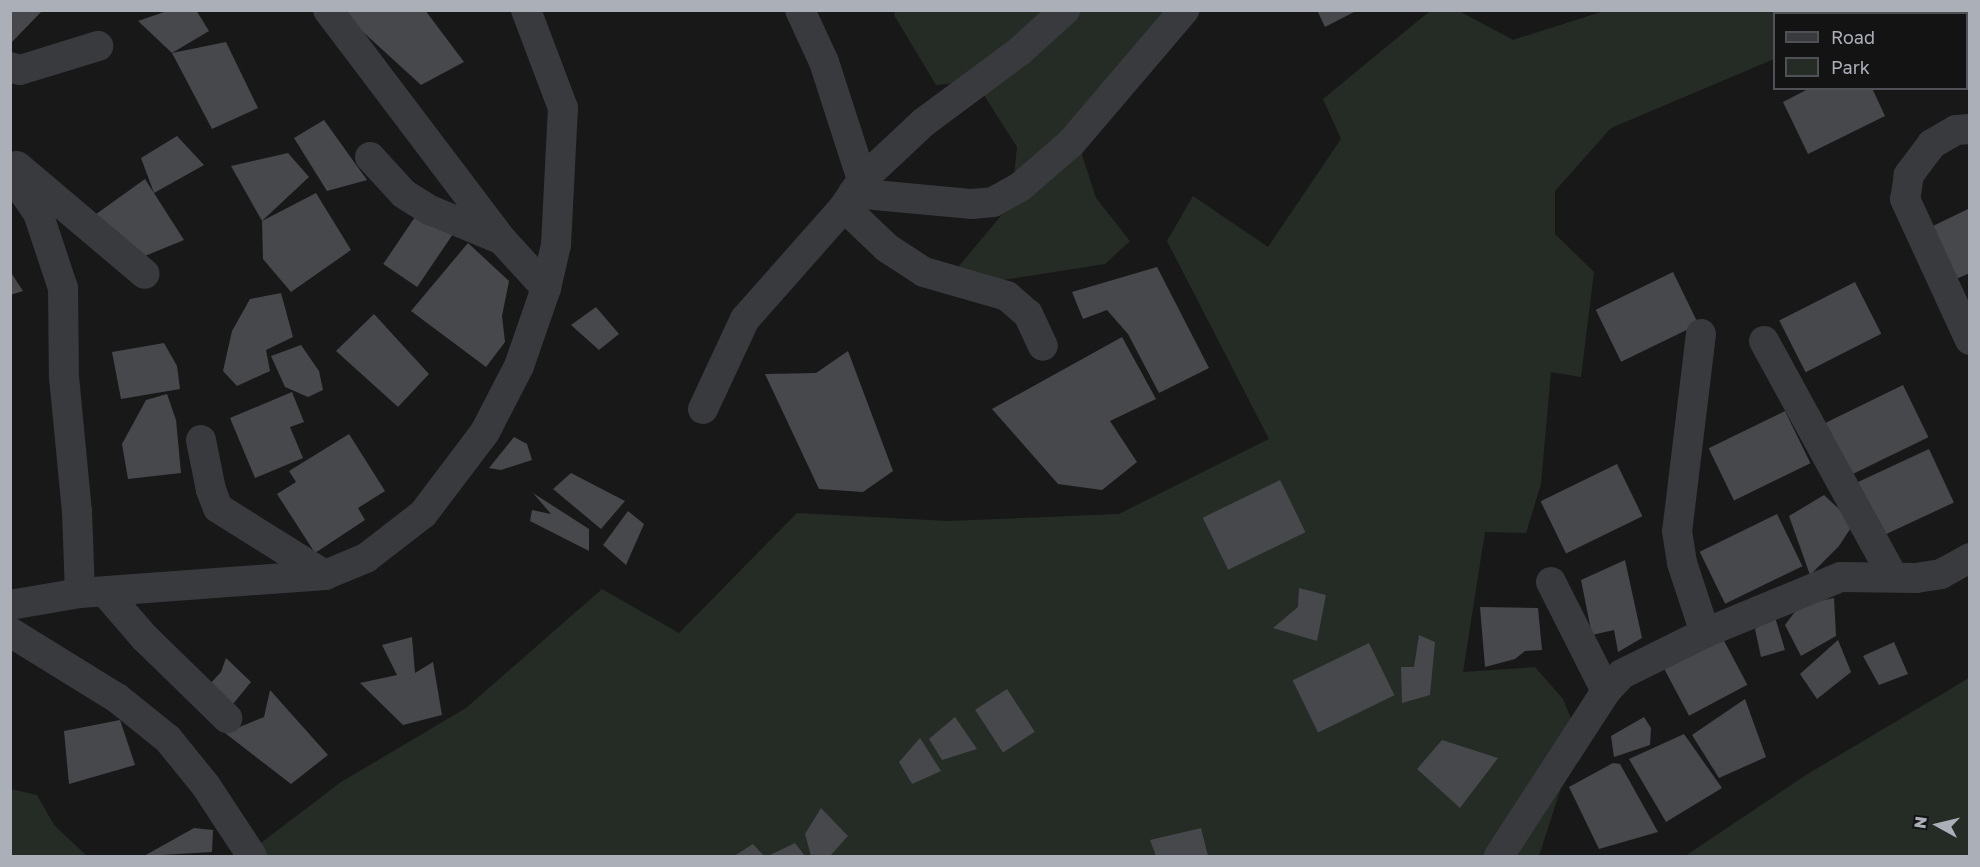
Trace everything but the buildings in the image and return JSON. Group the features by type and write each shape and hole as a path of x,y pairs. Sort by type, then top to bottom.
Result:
{"street":[{"path":"328,10 502,240 546,288"},
{"path":"10,604 92,593 325,575 366,558 423,514 485,432 519,366 546,288 556,245 563,108 526,10"},
{"path":"800,10 824,62 853,193 887,248 924,272 1007,296 1028,314 1043,346"},
{"path":"703,409 745,319 853,193 924,122 1020,51 1065,10"},
{"path":"853,193 972,204 993,202 1011,192 1071,143 1184,10"},
{"path":"10,68 20,70 98,46"},
{"path":"1970,129 1956,130 1932,144 1909,175 1905,200 1970,340"},
{"path":"370,157 404,194 430,210 502,240"},
{"path":"10,160 145,274"},
{"path":"10,172 38,213 63,288 63,376 77,511 92,593 227,718"},
{"path":"1701,334 1677,531 1682,563 1705,633"},
{"path":"1764,341 1892,574"},
{"path":"201,441 218,508 325,575"},
{"path":"1499,856 1606,691 1622,674 1705,633 1841,577 1892,574 1916,578 1941,574 1970,558"},
{"path":"1551,582 1606,691"},
{"path":"10,632 117,698 168,739 206,786 252,856"}],"green space":[{"path":"896,10 1171,11 1077,139 1096,198 1130,241 1105,264 1003,280 953,273 1011,204 1017,147 975,81 936,85 894,15"},
{"path":"1430,11 1459,11 1513,40 1604,11 1969,11 1969,83 1968,12 1773,12 1773,59 1611,128 1555,191 1555,234 1594,272 1581,377 1551,372 1541,484 1526,533 1485,532 1463,672 1535,667 1563,699 1578,735 1539,856 244,856 341,782 466,708 602,589 679,633 797,513 948,521 1119,514 1269,439 1167,241 1193,196 1268,247 1341,139 1323,99"},
{"path":"1969,678 1969,856 1685,856 1806,775"},
{"path":"11,789 37,795 54,825 87,856 11,856"}]}
